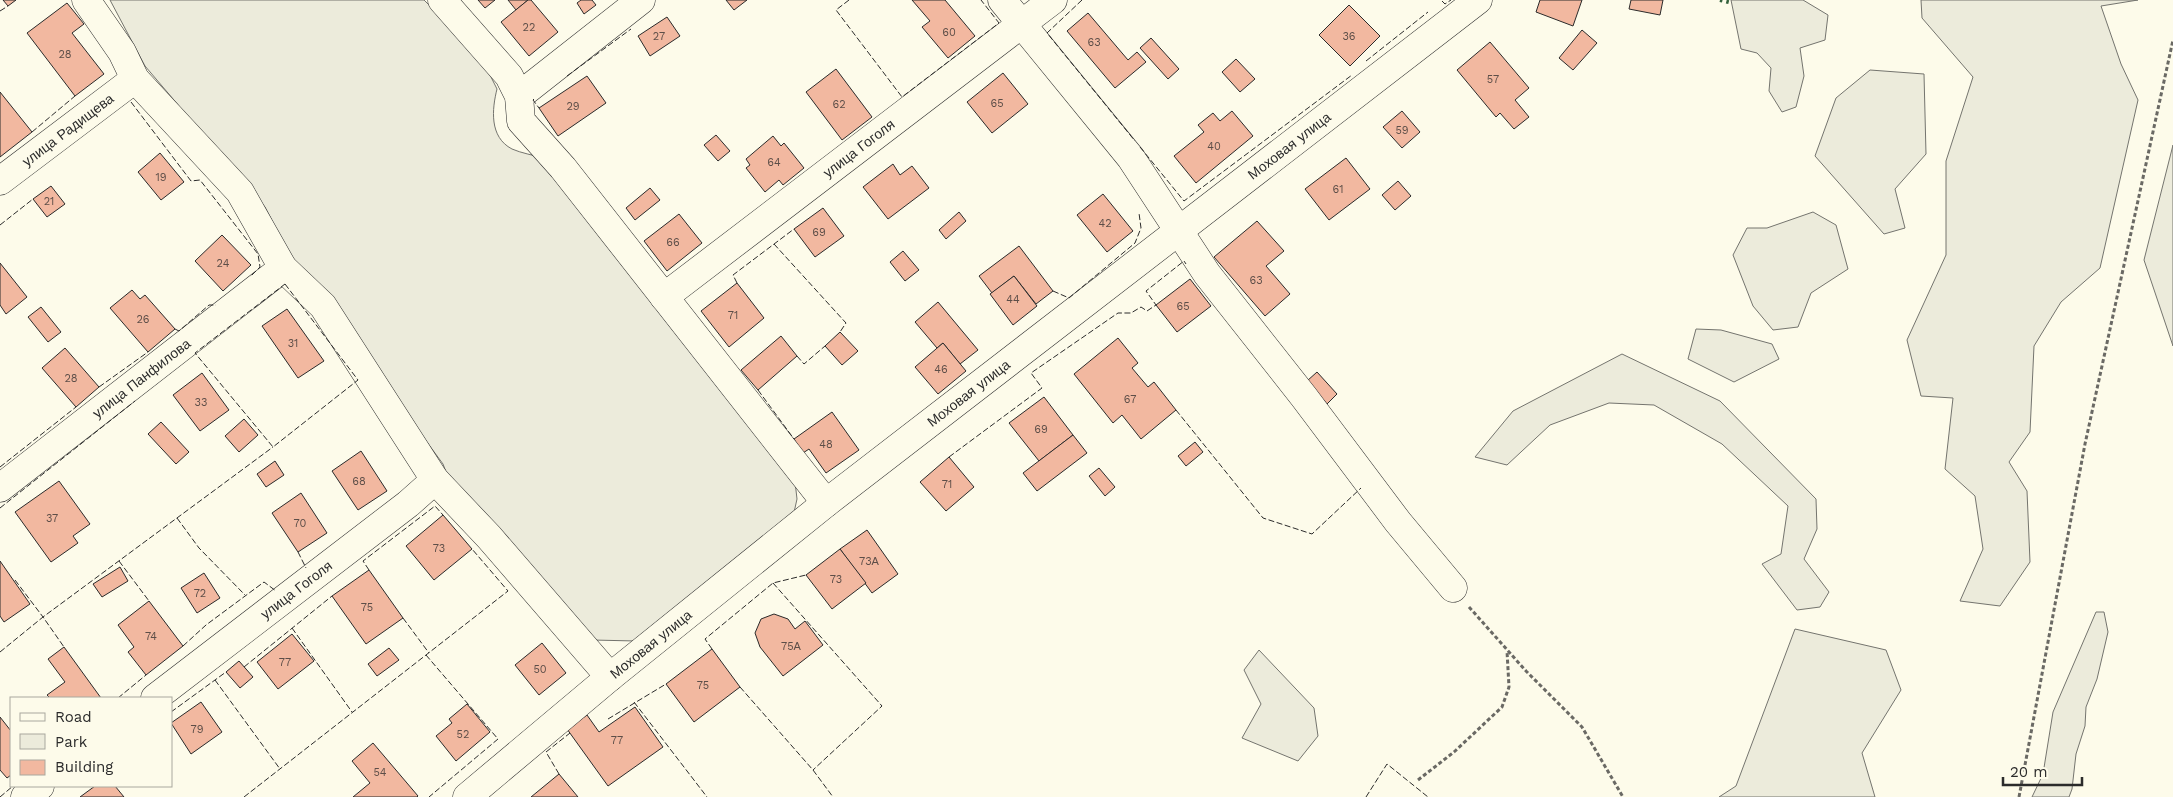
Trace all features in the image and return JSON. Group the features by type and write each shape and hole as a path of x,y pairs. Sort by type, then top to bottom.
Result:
{"street":[{"path":"86,0 122,52 135,79 240,192 283,268 323,306 434,480 489,537 610,677"},
{"path":"442,0 509,76 519,96 522,121 563,168 826,503"},
{"path":"519,96 640,0"},
{"path":"1002,0 1131,158 1207,274 1304,396 1398,522 1453,588"},
{"name":"улица Гоголя","path":"664,297 1022,26 1053,0"},
{"name":"Моховая улица","path":"467,797 610,677 826,503 1478,0"},
{"name":"улица Радищева","path":"0,180 135,79"},
{"name":"улица Панфилова","path":"0,488 283,268"},
{"name":"улица Гоголя","path":"156,697 408,504 434,480"},
{"path":"25,797 39,787"}],"path":[{"path":"2019,797 2085,444 2173,40"},
{"path":"1453,588 1507,650 1582,727 1623,797"},
{"path":"1418,780 1454,752 1502,707 1509,687 1507,650"}],"green space":[{"path":"110,0 424,0 481,57 497,89 493,114 499,137 512,149 543,158 794,473 797,499 793,517 636,641 592,640 451,485 443,464 290,256 265,207 145,66"},
{"path":"1731,0 1803,0 1828,15 1825,40 1800,48 1804,76 1796,107 1782,112 1769,91 1771,68 1757,53 1741,49"},
{"path":"1921,0 2138,0 2101,6 2121,64 2138,100 2100,268 2061,302 2034,346 2030,432 2009,462 2027,491 2030,562 2000,606 1960,601 1983,549 1975,496 1945,469 1953,398 1921,396 1907,340 1946,255 1946,161 1973,77 1922,18"},
{"path":"1870,70 1924,74 1926,154 1895,189 1905,228 1884,234 1815,156 1836,98"},
{"path":"2173,145 2173,346 2144,260"},
{"path":"1813,212 1836,225 1848,269 1811,293 1798,327 1773,330 1753,306 1733,255 1747,228 1767,228"},
{"path":"1696,329 1721,330 1772,344 1779,359 1734,382 1688,359"},
{"path":"1622,354 1720,401 1816,499 1817,529 1804,559 1829,592 1820,607 1797,610 1762,564 1781,554 1788,506 1722,444 1654,405 1609,403 1550,425 1507,465 1475,457 1513,411"},
{"path":"2096,612 2104,612 2108,632 2097,679 2086,707 2085,726 2076,754 2072,789 2069,797 2032,797 2043,774 2053,712"},
{"path":"1795,629 1886,650 1901,690 1862,753 1875,797 1719,797 1736,786"},
{"path":"1259,650 1314,708 1318,736 1298,761 1242,738 1261,704 1244,670"}],"building":[{"path":"3,0 16,0 8,6"},
{"path":"478,0 495,0 485,8"},
{"path":"508,0 528,0 516,10"},
{"path":"528,0 531,0 558,32 529,56 501,22"},
{"path":"581,0 592,0 596,5 584,14 577,3"},
{"path":"726,0 747,0 734,10"},
{"path":"912,0 945,0 975,36 948,58 922,27 930,21"},
{"path":"1540,0 1582,0 1573,26 1536,12"},
{"path":"1631,0 1663,0 1660,15 1629,9"},
{"path":"67,3 84,24 72,33 104,74 75,96 27,33"},
{"path":"1349,5 1380,36 1350,66 1319,35"},
{"path":"1088,13 1128,60 1137,52 1146,62 1115,88 1067,31"},
{"path":"667,17 680,36 650,56 638,36"},
{"path":"1582,30 1597,43 1573,70 1559,58"},
{"path":"1151,38 1179,69 1168,79 1140,48"},
{"path":"1490,42 1529,88 1515,100 1529,117 1514,129 1500,113 1496,117 1457,70"},
{"path":"1236,59 1255,79 1240,92 1222,72"},
{"path":"836,69 872,117 842,140 806,92"},
{"path":"1003,73 1028,104 992,133 967,102"},
{"path":"587,76 606,103 558,136 539,108"},
{"path":"0,92 32,132 0,157"},
{"path":"1232,111 1253,136 1196,183 1174,156 1204,132 1198,125 1213,113 1220,121"},
{"path":"1402,111 1420,132 1402,148 1383,127"},
{"path":"716,135 730,151 718,161 704,145"},
{"path":"773,136 781,146 784,143 804,168 783,185 779,180 765,192 746,168 750,165 746,159"},
{"path":"160,153 184,182 161,200 138,172"},
{"path":"1346,158 1370,189 1329,220 1305,189"},
{"path":"893,164 900,175 912,166 929,188 888,219 863,187"},
{"path":"1398,181 1411,196 1395,210 1382,195"},
{"path":"51,186 65,204 47,217 33,199"},
{"path":"650,188 660,200 635,220 626,208"},
{"path":"1103,194 1133,231 1107,252 1077,215"},
{"path":"823,208 844,236 815,257 794,229"},
{"path":"959,212 966,221 946,239 939,230"},
{"path":"679,214 702,243 667,271 644,241"},
{"path":"1257,221 1284,251 1266,266 1290,294 1265,316 1214,257"},
{"path":"222,235 251,265 223,291 195,261"},
{"path":"1019,246 1053,291 1036,304 1014,276 992,293 979,276"},
{"path":"903,251 919,270 905,281 890,262"},
{"path":"0,263 27,297 6,314 0,305"},
{"path":"1014,276 1037,306 1013,325 990,294"},
{"path":"1190,279 1211,306 1177,332 1156,305"},
{"path":"737,283 764,318 729,347 701,311"},
{"path":"132,290 140,299 145,295 175,329 148,352 110,308"},
{"path":"938,302 978,350 960,364 943,343 937,348 915,322"},
{"path":"41,307 61,332 48,342 28,317"},
{"path":"287,309 324,361 298,378 262,326"},
{"path":"840,332 858,351 842,365 825,346"},
{"path":"781,336 797,356 758,390 741,370"},
{"path":"1118,338 1138,363 1132,368 1148,387 1154,382 1176,410 1141,439 1122,415 1113,423 1074,374"},
{"path":"943,343 966,371 938,394 915,367"},
{"path":"65,348 99,387 76,407 42,368"},
{"path":"1317,372 1337,394 1327,404 1307,381"},
{"path":"202,373 229,410 200,431 173,395"},
{"path":"1044,397 1073,435 1039,461 1009,423"},
{"path":"832,412 859,450 826,473 809,449 803,453 794,439"},
{"path":"244,419 258,435 239,452 225,436"},
{"path":"161,422 189,452 176,464 148,434"},
{"path":"1073,435 1087,453 1037,491 1023,473"},
{"path":"1195,442 1203,452 1186,466 1178,456"},
{"path":"361,451 387,491 358,510 332,471"},
{"path":"949,457 974,487 946,511 920,482"},
{"path":"275,461 284,475 266,487 257,474"},
{"path":"1099,468 1115,487 1105,496 1089,476"},
{"path":"59,481 90,524 73,536 78,543 51,562 15,512"},
{"path":"301,493 327,533 298,552 272,513"},
{"path":"443,515 472,549 434,580 406,546"},
{"path":"867,530 898,574 872,593 840,549"},
{"path":"840,549 866,583 832,609 806,575"},
{"path":"0,561 30,604 4,622 0,616"},
{"path":"120,567 128,581 102,597 93,584"},
{"path":"369,570 403,618 366,644 332,596"},
{"path":"204,573 220,598 197,613 181,588"},
{"path":"149,601 183,646 146,675 128,652 134,647 118,625"},
{"path":"774,614 788,619 795,629 805,621 823,645 783,676 760,647 755,633 761,619"},
{"path":"292,634 314,661 278,689 257,662"},
{"path":"542,643 566,673 539,695 515,665"},
{"path":"64,647 100,697 49,697 47,695 65,682 48,659"},
{"path":"389,648 399,660 377,676 368,664"},
{"path":"712,649 740,687 694,722 666,684"},
{"path":"239,661 253,677 240,688 226,672"},
{"path":"201,702 222,732 191,754 172,722"},
{"path":"467,704 490,732 456,761 436,736 452,723 449,719"},
{"path":"635,707 663,747 608,786 567,729 587,715 599,732"},
{"path":"0,717 10,730 10,776 7,778 0,770"},
{"path":"373,743 417,797 353,797 370,783 352,761"},
{"path":"559,774 578,797 531,797"},
{"path":"94,787 116,787 124,797 80,797"}],"hedge":[{"path":"1720,0 1732,3"}],"fence":[{"path":"849,0 836,10 902,97 999,23 981,0"},
{"path":"1082,0 1047,33 1135,141"},
{"path":"1442,1 1445,4 1451,0"},
{"path":"0,11 8,6"},
{"path":"1366,61 1428,12"},
{"path":"567,76 631,29"},
{"path":"1140,147 1184,201 1352,75"},
{"path":"32,132 75,96"},
{"path":"534,99 539,108"},
{"path":"131,102 191,181 200,180 258,254 260,267 250,277"},
{"path":"0,225 33,199"},
{"path":"1053,291 1069,298 1135,243 1141,228 1139,213"},
{"path":"737,283 733,275 794,229"},
{"path":"774,244 846,323 840,332"},
{"path":"949,457 1042,388 1031,373 1118,313 1131,313 1141,307 1147,311 1156,305 1146,291 1184,261 1186,264"},
{"path":"285,284 358,380 273,447 195,353 285,284"},
{"path":"175,329 179,331 209,305 216,305"},
{"path":"797,356 804,364 825,346"},
{"path":"99,387 148,352"},
{"path":"758,390 794,439"},
{"path":"0,508 135,401"},
{"path":"0,467 76,407"},
{"path":"1176,410 1263,518 1312,534 1361,488"},
{"path":"15,580 43,617 273,447"},
{"path":"369,570 363,561 435,506 443,515"},
{"path":"177,518 199,548 245,595"},
{"path":"244,797 508,591 472,549"},
{"path":"298,552 306,568"},
{"path":"119,561 149,601"},
{"path":"712,649 705,639 773,583 806,575"},
{"path":"183,646 206,625 264,582 276,591"},
{"path":"773,583 882,706 813,770"},
{"path":"244,667 332,596"},
{"path":"0,652 43,617 64,647"},
{"path":"403,618 429,653"},
{"path":"292,628 352,712"},
{"path":"426,655 498,739 429,797"},
{"path":"172,711 226,672"},
{"path":"119,697 146,675"},
{"path":"215,680 280,769"},
{"path":"608,719 666,684"},
{"path":"740,687 813,770 833,797"},
{"path":"634,702 707,797"},
{"path":"559,774 546,752 570,733"},
{"path":"1366,797 1387,764 1428,797"},
{"path":"0,797 12,787"}]}
